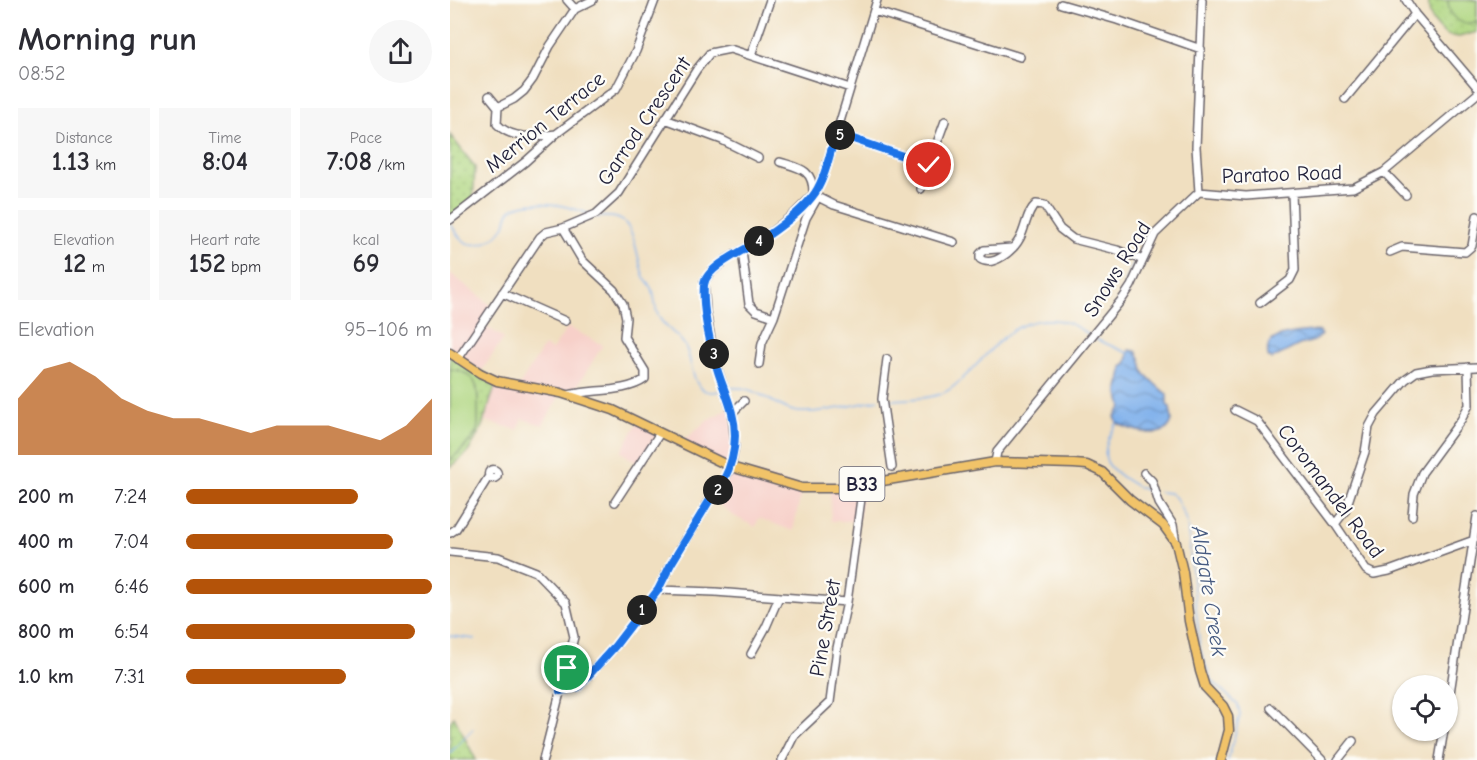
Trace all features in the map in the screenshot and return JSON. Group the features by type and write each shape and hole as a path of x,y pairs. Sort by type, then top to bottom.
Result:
{"main road":[{"name":"B33","path":"450,353 480,373 498,381 568,395 614,410 730,467 802,488 830,489 995,462 1052,462 1087,465 1102,472 1130,500 1163,525 1176,543 1200,671 1205,687 1223,706 1228,716 1228,730 1221,760"}],"street":[{"path":"567,0 575,9"},
{"path":"498,107 524,91 575,9 593,0"},
{"name":"Merrion Terrace","path":"450,220 525,162 556,134 616,89 636,51 655,0"},
{"path":"751,56 770,0"},
{"path":"759,364 762,343 774,317 806,218 825,171 877,0"},
{"path":"1199,192 1196,147 1202,0"},
{"path":"1406,0 1415,14 1477,87"},
{"path":"1061,4 1201,49"},
{"path":"874,11 1020,57"},
{"path":"1345,99 1415,14"},
{"name":"Garrod Crescent","path":"458,358 540,237 546,232 563,228 596,214 619,193 697,69 710,53 730,49 850,88"},
{"name":"Paratoo Road","path":"1199,192 1246,196 1353,188 1384,172 1477,94"},
{"path":"489,96 498,107 497,124 503,131 521,136 556,134"},
{"path":"665,119 722,140 758,158"},
{"path":"921,189 945,121"},
{"path":"836,133 929,165"},
{"path":"780,162 805,171 812,177 815,195"},
{"path":"1384,172 1406,195"},
{"name":"Snows Road","path":"995,462 997,452 1131,286 1155,234 1199,192"},
{"path":"1260,303 1290,280 1295,270 1292,193"},
{"path":"815,195 834,204 954,242"},
{"path":"560,691 578,687 584,681 615,646 658,590 671,564 711,498 719,489 730,467 735,445 732,413 715,361 706,312 704,282 711,272 768,235 815,195"},
{"path":"1011,249 1021,237 1030,209 1036,204 1044,205 1060,229 1073,239 1118,250 1143,260"},
{"path":"1390,252 1402,247 1465,252 1472,246 1477,216"},
{"path":"563,228 582,260 614,290 623,304 626,318 624,337 645,371 645,379 636,385 568,395"},
{"path":"742,251 749,304 756,311 774,317"},
{"path":"502,294 565,321"},
{"path":"887,359 883,401 892,467"},
{"path":"1412,516 1414,494 1422,473 1461,420 1469,405 1468,367"},
{"path":"1335,524 1345,511 1365,452 1369,427 1376,414 1405,380 1416,372 1432,369 1477,367"},
{"path":"732,413 744,401"},
{"name":"Coromandel Road","path":"1235,410 1257,421 1335,524 1366,570 1374,574 1389,571 1474,540"},
{"path":"615,502 660,433"},
{"path":"1144,473 1152,481 1173,525 1176,543"},
{"path":"450,533 456,529 489,476"},
{"name":"Pine Street","path":"782,760 794,736 830,702 837,648 847,602 863,484"},
{"path":"1453,675 1477,516"},
{"path":"450,552 498,557 536,572 566,603 574,637 543,760"},
{"path":"658,590 847,602"},
{"path":"751,654 779,597"},
{"path":"1271,708 1322,760"},
{"path":"1338,760 1353,741"},
{"path":"1439,760 1442,741"}],"shaded area":[{"path":"450,273 493,307 482,324 504,338 480,373 450,353"},
{"path":"568,327 603,345 572,394 561,393 543,425 522,419 518,430 485,421 497,381 519,386 544,346 552,350"},
{"path":"730,407 735,445 731,467 802,488 793,531 759,518 755,527 734,516 711,498 730,467 681,443 705,422"},
{"path":"638,422 660,433 640,465 621,452"},
{"path":"863,484 859,521 831,521 830,489"}],"green space":[{"path":"1429,0 1477,0 1477,32 1459,37 1446,35 1432,19"},
{"path":"1448,0 1477,0 1477,22 1465,23 1456,19 1450,11"},
{"path":"450,135 475,167 473,202 450,220"},
{"path":"450,353 497,381 481,429 468,452 450,467"},
{"path":"450,369 467,374 476,384 478,422 477,431 473,437 450,461"},
{"path":"454,717 476,760 450,760 450,722"}],"water":[{"path":"1314,331 1322,335 1314,341 1299,345 1272,359 1268,357 1268,347 1275,339 1288,334"},
{"path":"1129,350 1136,351 1144,373 1167,394 1167,405 1170,407 1172,420 1163,431 1147,433 1117,423 1115,416 1122,407 1118,386"}],"waterway":[{"path":"451,225 462,240 480,244 497,235 505,225 510,211 520,205 550,204 589,214"},
{"path":"1139,255 1149,234 1177,206"},
{"path":"596,217 616,218 626,224 630,230 644,277 652,290 660,320 685,346 699,386 712,392 723,390"},
{"path":"1128,283 1125,280 1136,260"},
{"path":"886,400 921,398 944,393 958,383 998,342 1018,327 1030,322 1062,321 1089,335"},
{"path":"1093,338 1128,353"},
{"path":"727,389 753,391 785,408 802,412 836,409 878,400"},
{"name":"Aldgate Creek","path":"1117,423 1110,436 1105,454 1108,464 1125,479 1151,491"},
{"name":"Aldgate Creek","path":"1159,492 1170,493 1176,498 1187,522 1200,649 1211,680 1238,705 1240,715 1228,760"},
{"path":"450,636 475,639"},
{"path":"450,753 473,729"}],"route":[{"path":"567,668 560,691 578,687 615,646 658,590 671,564 711,498 719,489 730,467 735,445 732,413 715,361 706,312 704,282 711,272 768,235 813,195 825,171 836,133 929,165"}]}
